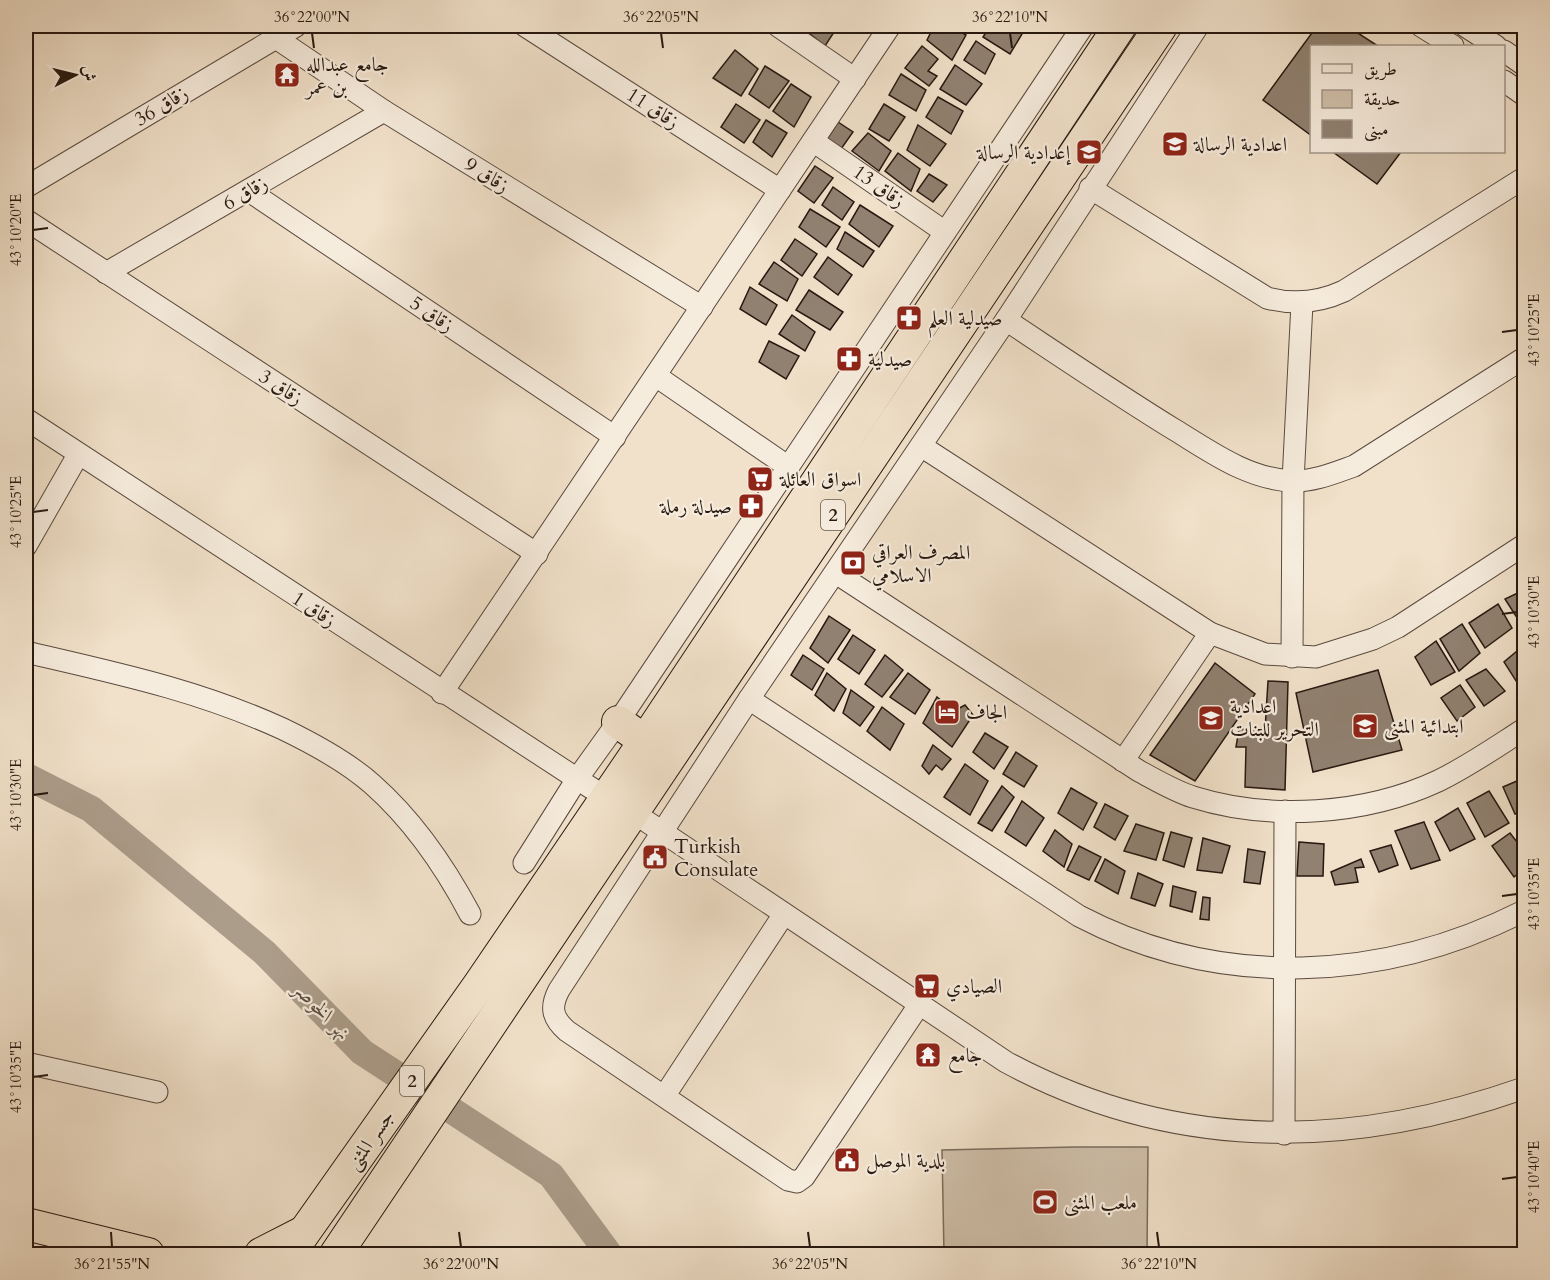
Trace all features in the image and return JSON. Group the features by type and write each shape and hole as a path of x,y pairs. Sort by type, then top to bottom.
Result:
{"highway":[{"name":"2","path":"605,797 645,741 1120,26"},
{"name":"2","path":"634,813 1161,26"},
{"path":"618,722 645,741"},
{"name":"جسر المثنى","path":"297,1243 478,986 605,797"},
{"name":"جسر المثنى","path":"337,1253 634,813"},
{"path":"26,1224 148,1254"},
{"path":"261,1254 297,1243"}],"street":[{"name":"زقاق 36","path":"26,187 296,26"},
{"name":"زقاق 11","path":"525,26 780,190"},
{"path":"778,26 855,79"},
{"path":"442,693 890,26"},
{"path":"524,863 577,779 618,722 1083,26"},
{"path":"919,1005 804,1177 797,1182 788,1180 567,1030 557,1022 553,1012 553,1001 662,831 1006,320 1090,188 1198,26"},
{"path":"1421,26 1451,45"},
{"path":"1465,26 1495,45"},
{"name":"زقاق 9","path":"276,38 384,111 702,308"},
{"path":"1505,52 1524,65"},
{"path":"1505,82 1524,95"},
{"name":"زقاق 6","path":"106,273 384,111"},
{"name":"زقاق 13","path":"813,141 945,232"},
{"path":"1090,188 1267,298 1302,303 1317,301 1344,291 1524,178"},
{"name":"زقاق 5","path":"249,191 615,437"},
{"name":"زقاق 3","path":"26,220 537,554"},
{"path":"1292,657 1293,481 1302,303"},
{"path":"1006,320 1148,413 1231,463 1251,473 1293,481 1329,475 1354,466 1524,358"},
{"path":"656,376 787,466"},
{"name":"زقاق 1","path":"26,419 442,693 605,797"},
{"path":"921,446 1210,633 1265,654 1316,657 1373,639 1398,627 1524,545"},
{"path":"26,546 78,455"},
{"path":"836,573 1123,761 1166,786 1224,805 1285,811 1369,804 1404,794 1470,765 1524,729"},
{"path":"1123,761 1210,633"},
{"path":"26,652 161,683 209,698 306,740 348,766 389,801 417,830 440,861 470,914"},
{"path":"749,699 1079,916 1107,930 1183,957 1234,966 1286,970 1340,968 1392,959 1444,944 1497,925 1524,911"},
{"path":"1284,1134 1285,811"},
{"path":"634,813 919,1005 1026,1073 1100,1103 1152,1118 1218,1130 1284,1134 1343,1131 1407,1121 1477,1105 1524,1088"},
{"path":"664,1095 784,914"},
{"path":"26,1063 157,1092"}],"green space":[{"name":"ملعب المثنى","path":"1148,1147 1147,1254 944,1254 942,1150"}],"building":[{"path":"800,26 838,26 825,46"},
{"path":"934,26 950,26 966,35 952,60 927,40"},
{"path":"990,26 1011,26 1022,34 1010,54 983,37"},
{"path":"1317,26 1347,26 1376,45 1310,45 1310,135 1263,100"},
{"path":"976,41 995,54 985,74 964,60"},
{"path":"922,46 938,59 928,71 937,76 929,86 905,68"},
{"path":"735,50 758,69 741,96 713,78"},
{"path":"955,65 982,84 966,105 940,89"},
{"path":"765,66 789,81 769,108 749,94"},
{"path":"901,74 926,90 916,111 889,95"},
{"path":"791,84 811,97 794,127 773,111"},
{"path":"938,97 963,111 951,134 926,117"},
{"path":"736,104 760,120 744,143 721,127"},
{"path":"884,104 905,117 889,141 869,129"},
{"path":"766,120 787,133 772,157 753,142"},
{"path":"838,122 853,132 841,149 827,139"},
{"path":"918,125 946,144 930,166 907,150"},
{"path":"868,133 891,151 879,171 852,151"},
{"path":"898,153 920,169 911,191 885,171"},
{"path":"1334,153 1400,153 1377,184"},
{"path":"815,166 833,178 814,203 798,191"},
{"path":"929,174 947,185 933,202 917,191"},
{"path":"833,187 854,202 842,220 822,205"},
{"path":"860,205 893,226 879,247 849,224"},
{"path":"810,209 840,227 826,247 799,227"},
{"path":"845,232 874,251 863,267 837,249"},
{"path":"795,239 817,254 802,276 781,260"},
{"path":"828,257 852,275 838,295 814,277"},
{"path":"774,262 798,279 787,301 759,284"},
{"path":"750,287 777,305 766,325 740,309"},
{"path":"809,290 843,312 830,330 796,310"},
{"path":"792,315 815,332 805,351 779,334"},
{"path":"769,341 799,356 786,379 759,362"},
{"path":"1524,590 1524,622 1521,624 1505,599"},
{"path":"1498,604 1512,628 1485,648 1469,623"},
{"path":"829,616 850,630 828,663 810,648"},
{"path":"1462,624 1480,653 1459,671 1440,639"},
{"path":"853,635 875,650 859,674 838,659"},
{"path":"1436,641 1455,672 1431,685 1415,657"},
{"path":"1523,646 1524,679 1518,684 1504,662"},
{"path":"803,655 824,669 812,690 791,675"},
{"path":"885,655 903,670 882,697 865,684"},
{"path":"1215,663 1255,694 1195,781 1150,755"},
{"path":"1486,669 1505,691 1484,706 1466,680"},
{"path":"1378,670 1402,750 1313,772 1296,693"},
{"path":"827,673 846,689 834,711 815,695"},
{"path":"908,673 930,690 915,714 890,697"},
{"path":"1268,681 1288,682 1285,790 1245,787 1246,747 1236,747 1239,729 1265,730"},
{"path":"1460,685 1475,707 1457,721 1441,698"},
{"path":"851,690 874,707 860,726 843,713"},
{"path":"937,697 954,711 965,705 973,715 952,747 923,723"},
{"path":"882,707 904,724 890,750 867,731"},
{"path":"985,733 1008,747 994,769 973,752"},
{"path":"933,745 951,759 942,770 936,765 929,774 922,766"},
{"path":"1016,752 1037,766 1024,787 1003,774"},
{"path":"965,764 988,781 970,815 944,797"},
{"path":"1524,778 1524,810 1515,814 1503,787"},
{"path":"1002,786 1014,797 992,831 978,823"},
{"path":"1071,788 1097,803 1083,830 1058,813"},
{"path":"1489,791 1509,823 1485,837 1467,803"},
{"path":"1022,801 1044,818 1026,846 1005,832"},
{"path":"1105,804 1128,816 1115,840 1094,827"},
{"path":"1458,808 1475,839 1450,851 1435,822"},
{"path":"1424,822 1440,860 1411,869 1395,831"},
{"path":"1136,824 1164,833 1156,860 1124,851"},
{"path":"1055,830 1072,844 1064,867 1043,851"},
{"path":"1171,832 1192,838 1184,867 1163,860"},
{"path":"1510,833 1524,851 1524,869 1514,877 1492,846"},
{"path":"1203,838 1230,846 1222,873 1197,870"},
{"path":"1299,842 1324,844 1323,876 1297,876"},
{"path":"1391,845 1398,865 1379,872 1370,851"},
{"path":"1079,846 1101,857 1089,880 1067,870"},
{"path":"1248,849 1265,852 1260,884 1244,882"},
{"path":"1105,859 1125,871 1118,894 1095,881"},
{"path":"1361,859 1364,867 1355,868 1358,882 1335,885 1331,872"},
{"path":"1138,873 1163,884 1155,906 1131,898"},
{"path":"1173,886 1196,892 1192,912 1170,906"},
{"path":"1203,897 1210,898 1209,920 1200,919"}],"waterway":[{"name":"نهر الخوصر","path":"26,776 91,809 265,953 362,1052 551,1175 609,1254"}],"place":[{"name":"جامع عبدالله بن عمر","path":"287,75"},
{"name":"اعدادية الرسالة","path":"1175,144"},
{"name":"إعدادية الرسالة","path":"1089,152"},
{"name":"صيدلية العلم","path":"909,318"},
{"name":"صيدلية","path":"849,359"},
{"name":"اسواق العائلة","path":"760,479"},
{"name":"صيدلة رملة","path":"751,506"},
{"name":"المصرف العراقي الاسلامي","path":"853,563"},
{"name":"الجاف","path":"947,712"},
{"name":"اعدادية التحرير للبنات","path":"1211,718"},
{"name":"ابتدائية المثنى","path":"1365,726"},
{"name":"Turkish Consulate","path":"655,857"},
{"name":"الصيادي","path":"927,986"},
{"name":"جامع","path":"928,1055"},
{"name":"بلدية الموصل","path":"847,1160"},
{"name":"ملعب المثنى","path":"1045,1202"}]}
